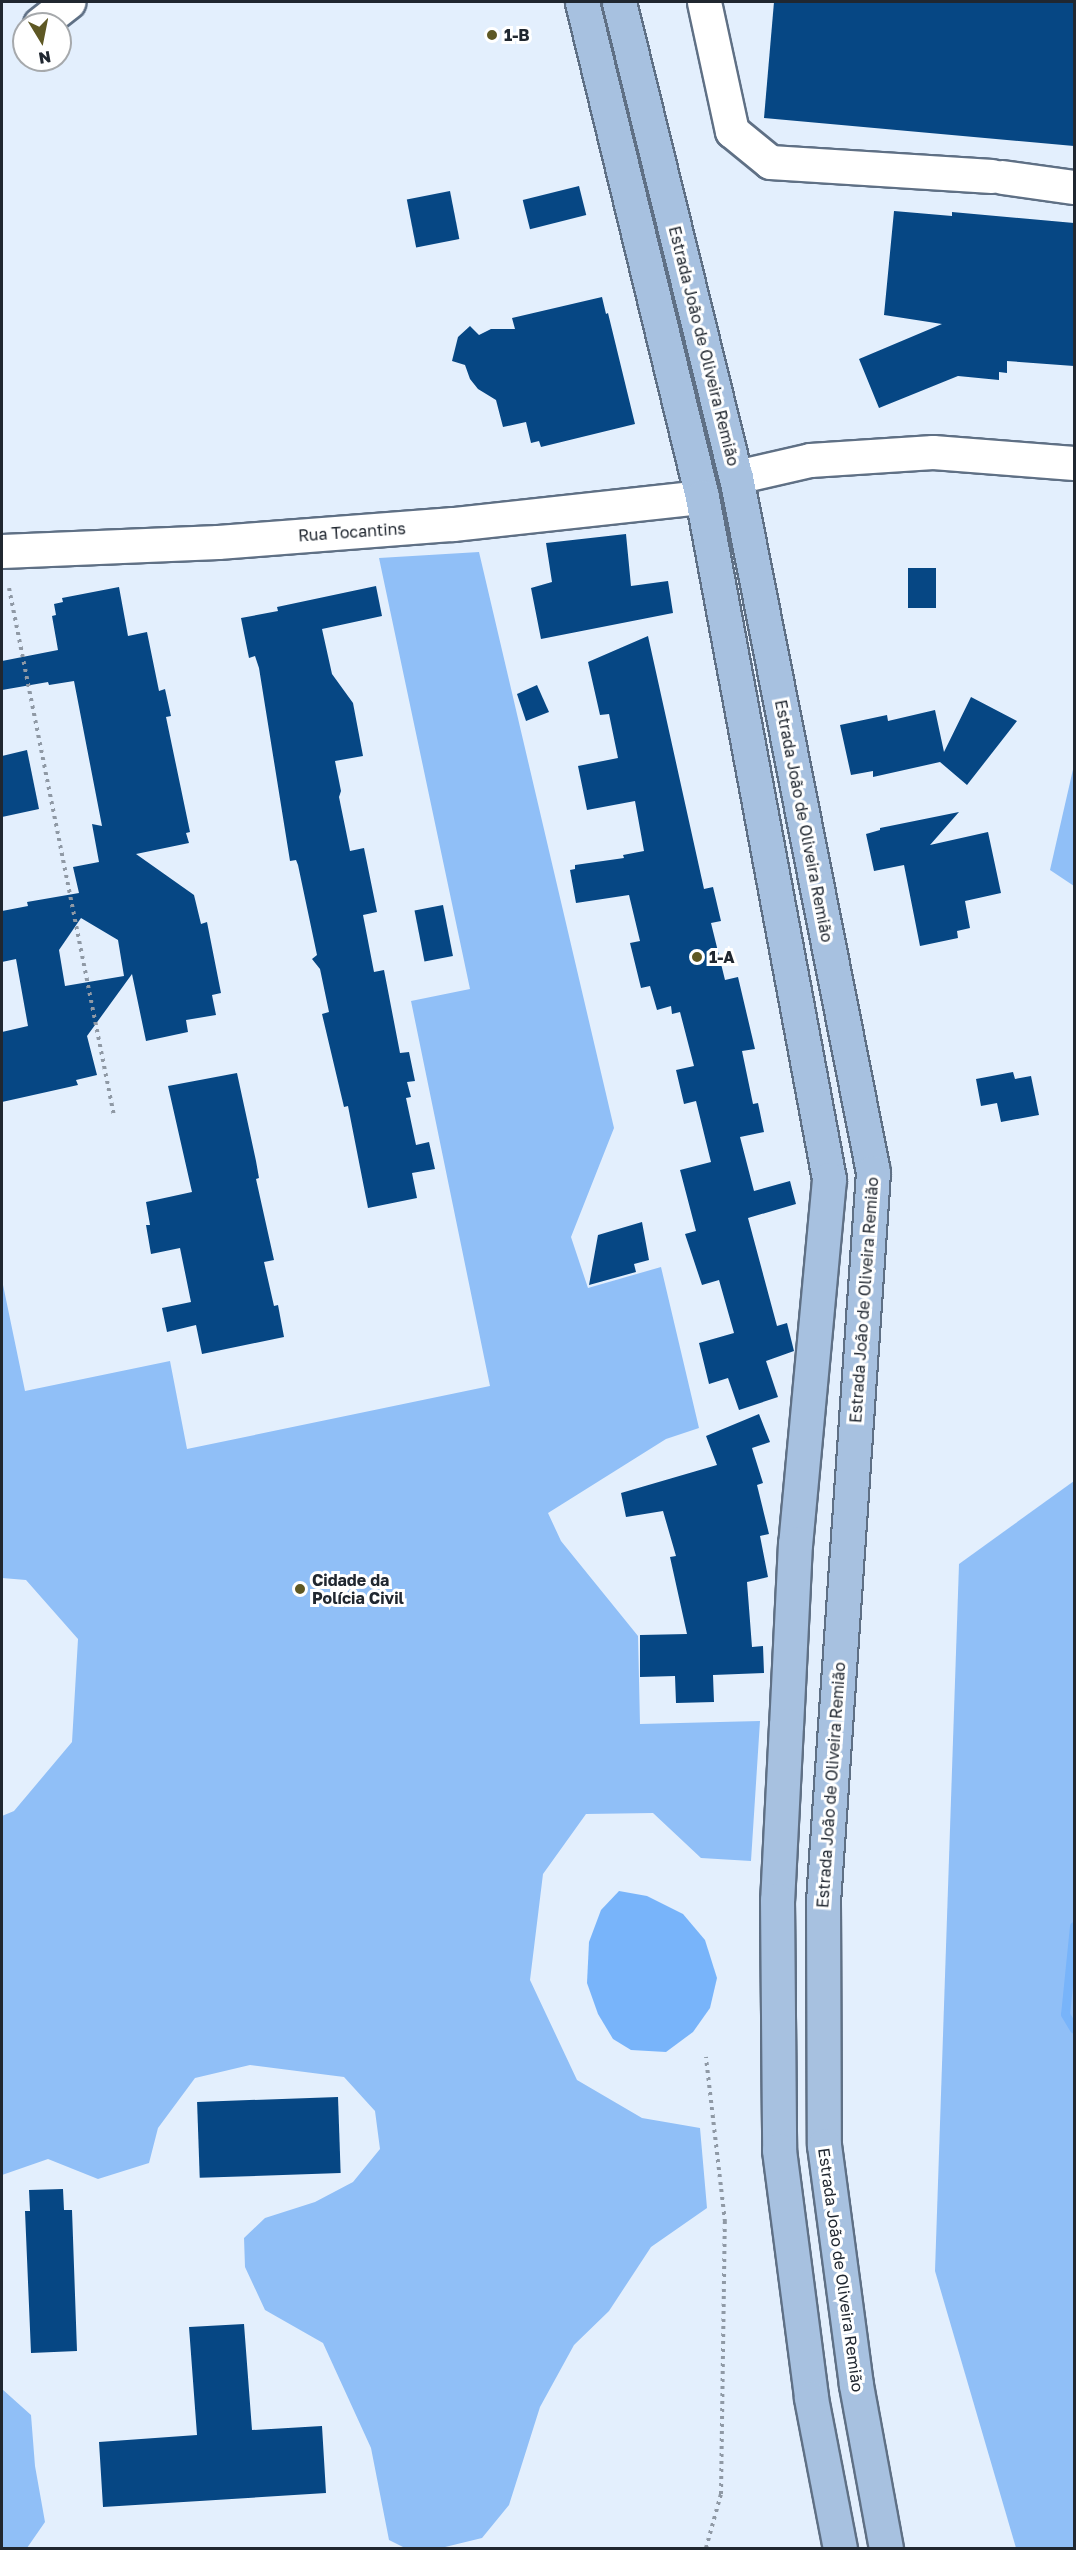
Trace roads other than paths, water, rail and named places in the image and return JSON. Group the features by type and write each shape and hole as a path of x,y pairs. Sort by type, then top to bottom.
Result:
{"main road":[{"path":"582,2 702,497 829,1179 795,1543 777,1900 779,2138 798,2310 811,2398 840,2548"},
{"name":"Estrada João de Oliveira Remião","path":"619,2 736,477 873,1172 823,1902 824,2145 856,2385 886,2548"}],"street":[{"path":"55,12 68,2"},
{"path":"704,2 732,132 771,162 997,177 1074,187"},
{"path":"736,477 810,460 880,454 933,452 1074,463"},
{"name":"Rua Tocantins","path":"2,550 218,542 453,524 702,497"}],"waterway":[{"path":"1074,1926 1065,2014 1074,2029"}],"place":[{"name":"1-B","path":"492,35"},
{"name":"1-A","path":"697,957"},
{"name":"Cidade da Polícia Civil","path":"300,1589"}]}
